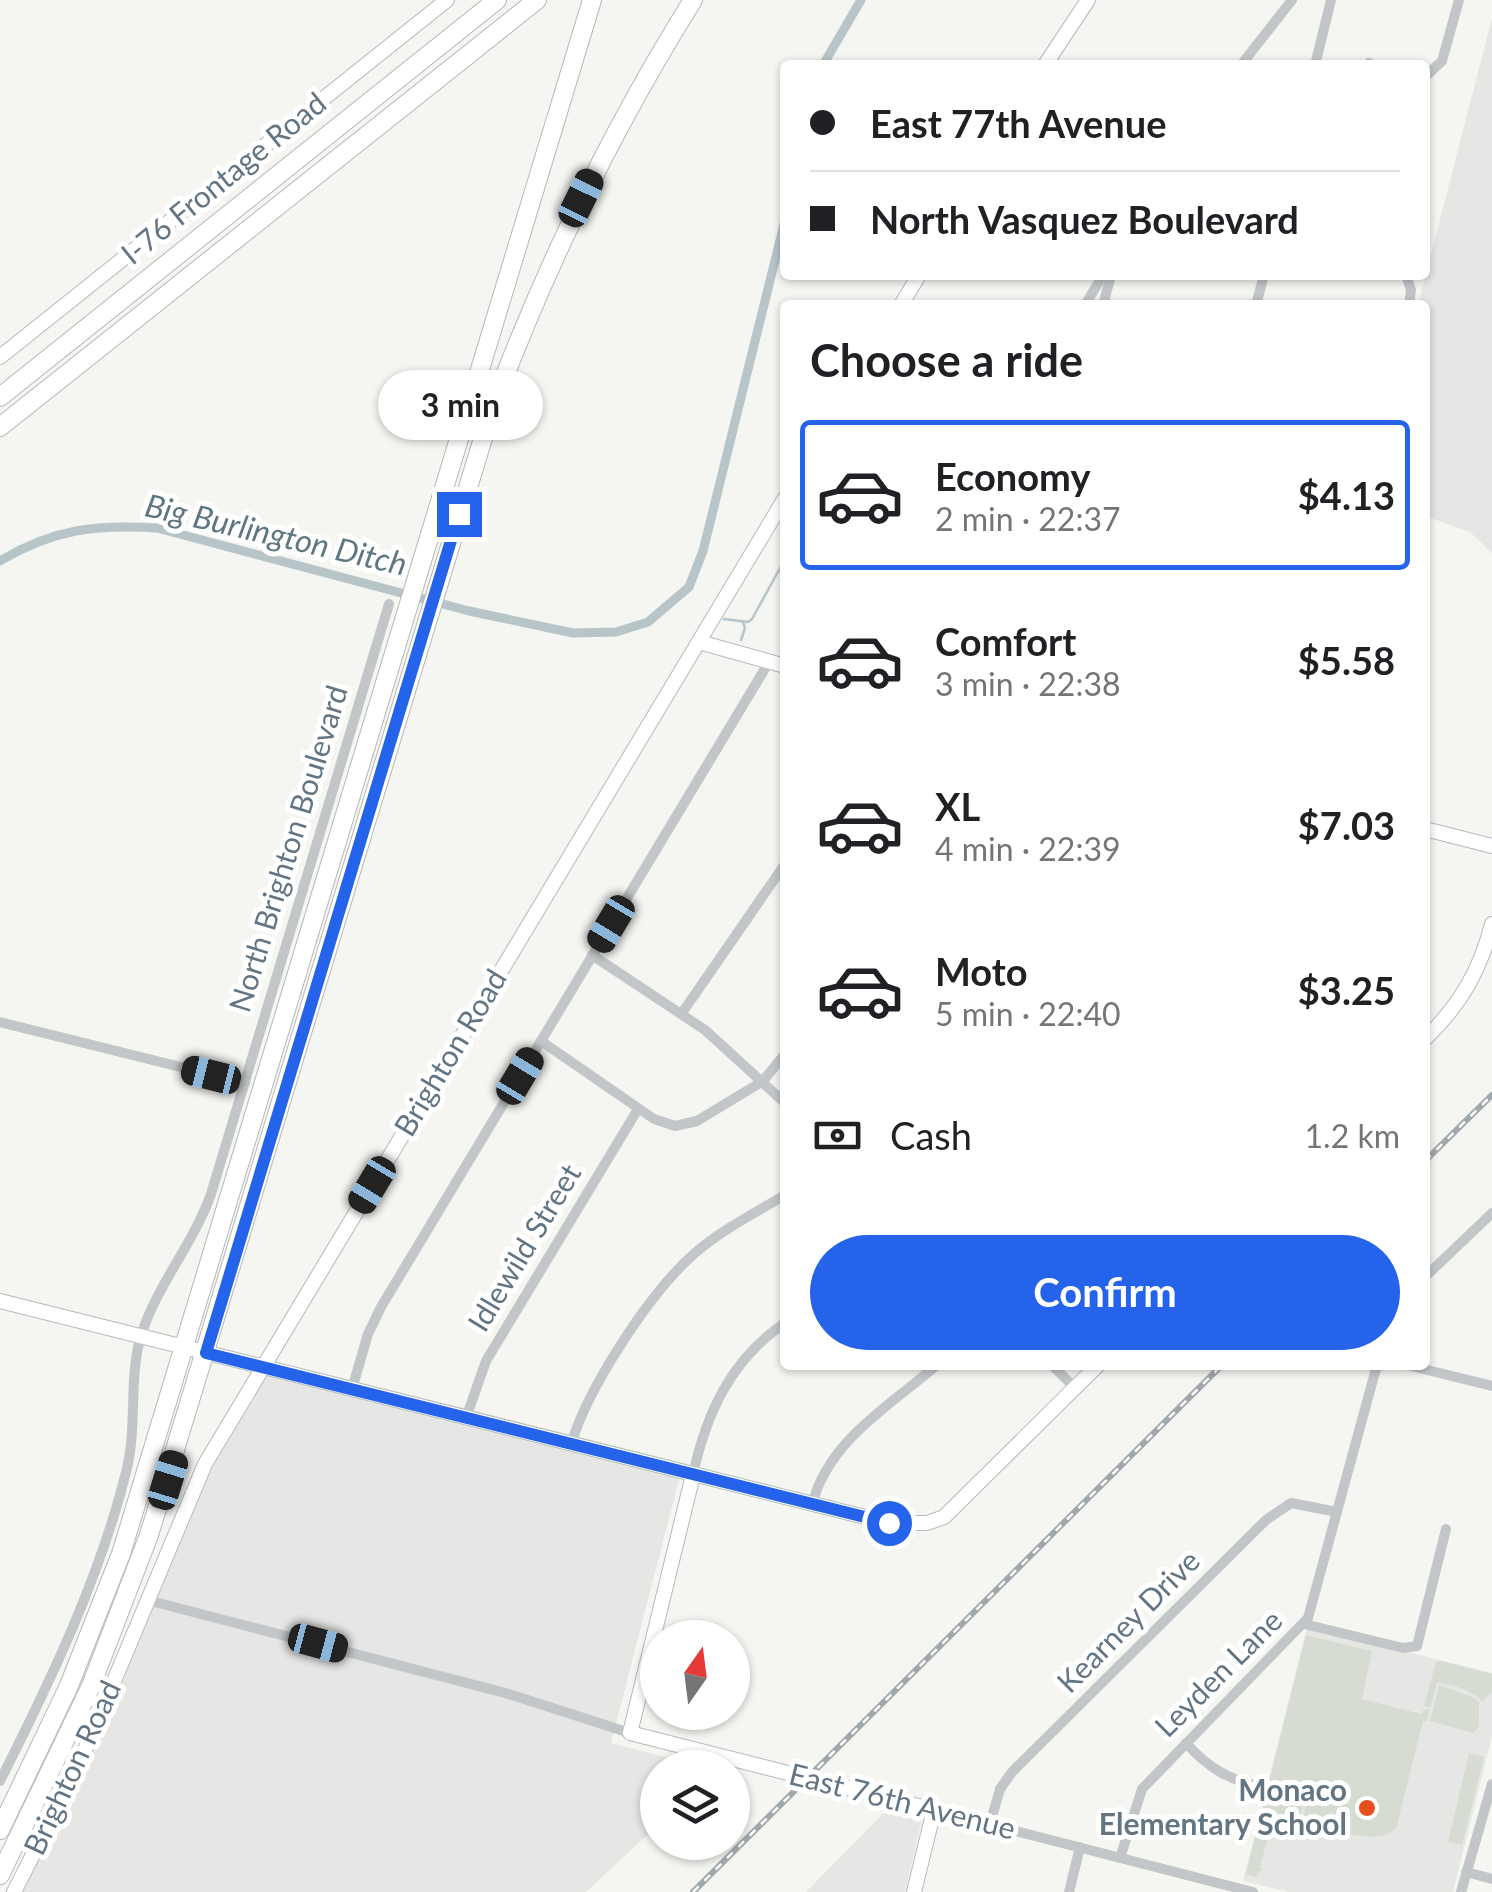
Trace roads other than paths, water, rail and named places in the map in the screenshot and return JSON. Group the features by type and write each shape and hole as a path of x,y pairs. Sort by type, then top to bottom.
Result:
{"highway":[{"path":"0,397 497,0"},
{"path":"0,427 537,0"},
{"path":"0,1830 54,1718 121,1554 185,1348 398,607 417,579 592,0"},
{"path":"0,1875 50,1776 126,1599 206,1353 491,412 552,257 614,133 693,0"},
{"path":"439,507 459,514"}],"street":[{"name":"I-76 Frontage Road","path":"0,357 447,0"},
{"path":"1048,60 1088,0"},
{"path":"1245,60 1292,0"},
{"path":"1316,60 1331,0"},
{"path":"1430,73 1442,61 1459,0"},
{"name":"Brighton Road","path":"14,1892 80,1762 197,1479 780,506"},
{"name":"North Brighton Boulevard","path":"0,1781 66,1639 120,1492 133,1431 141,1336 155,1298 189,1247 205,1211 398,607"},
{"path":"698,642 780,665"},
{"path":"352,1390 368,1334 381,1307 768,662"},
{"path":"1430,830 1492,846"},
{"path":"682,1013 780,871"},
{"path":"1430,1034 1467,990 1482,960 1492,924"},
{"path":"592,954 731,1050 780,1098"},
{"path":"0,1022 245,1083"},
{"path":"541,1041 638,1109 660,1122 682,1126 763,1081 780,1060"},
{"name":"Idlewild Street","path":"466,1418 486,1361 638,1109"},
{"path":"570,1445 583,1410 664,1284 702,1247 780,1198"},
{"path":"1430,1272 1492,1213"},
{"path":"0,1301 889,1523 927,1523 944,1517 1093,1370"},
{"path":"630,1733 707,1420 751,1350 780,1327"},
{"path":"812,1506 825,1470 838,1450 931,1370"},
{"path":"1057,1370 1076,1388"},
{"name":"Leyden Lane","path":"1120,1858 1142,1789 1304,1624 1317,1594 1376,1370"},
{"path":"1427,1370 1492,1386"},
{"name":"Kearney Drive","path":"990,1824 1000,1789 1012,1772 1266,1520 1291,1503 1337,1512"},
{"path":"1304,1624 1403,1648 1417,1646 1446,1529"},
{"name":"East 76th Avenue","path":"147,1600 508,1694 630,1733 1233,1890 1253,1892"},
{"path":"1186,1743 1223,1776 1266,1788"},
{"path":"1461,1892 1492,1784"},
{"path":"914,1892 934,1810"},
{"path":"1069,1892 1080,1848"},
{"path":"1466,1872 1492,1879"}],"waterway":[{"name":"Big Burlington Ditch","path":"826,60 861,0"},
{"name":"Big Burlington Ditch","path":"0,561 38,542 76,531 157,528 469,611 573,633 616,632 648,622 689,587 703,551 780,240"},
{"path":"724,619 752,619 780,568"},
{"path":"741,640 743,622"}],"railway":[{"path":"1430,1156 1492,1095"},
{"path":"693,1892 1217,1370"}],"place":[{"name":"Monaco Elementary School","path":"1367,1808"}]}
